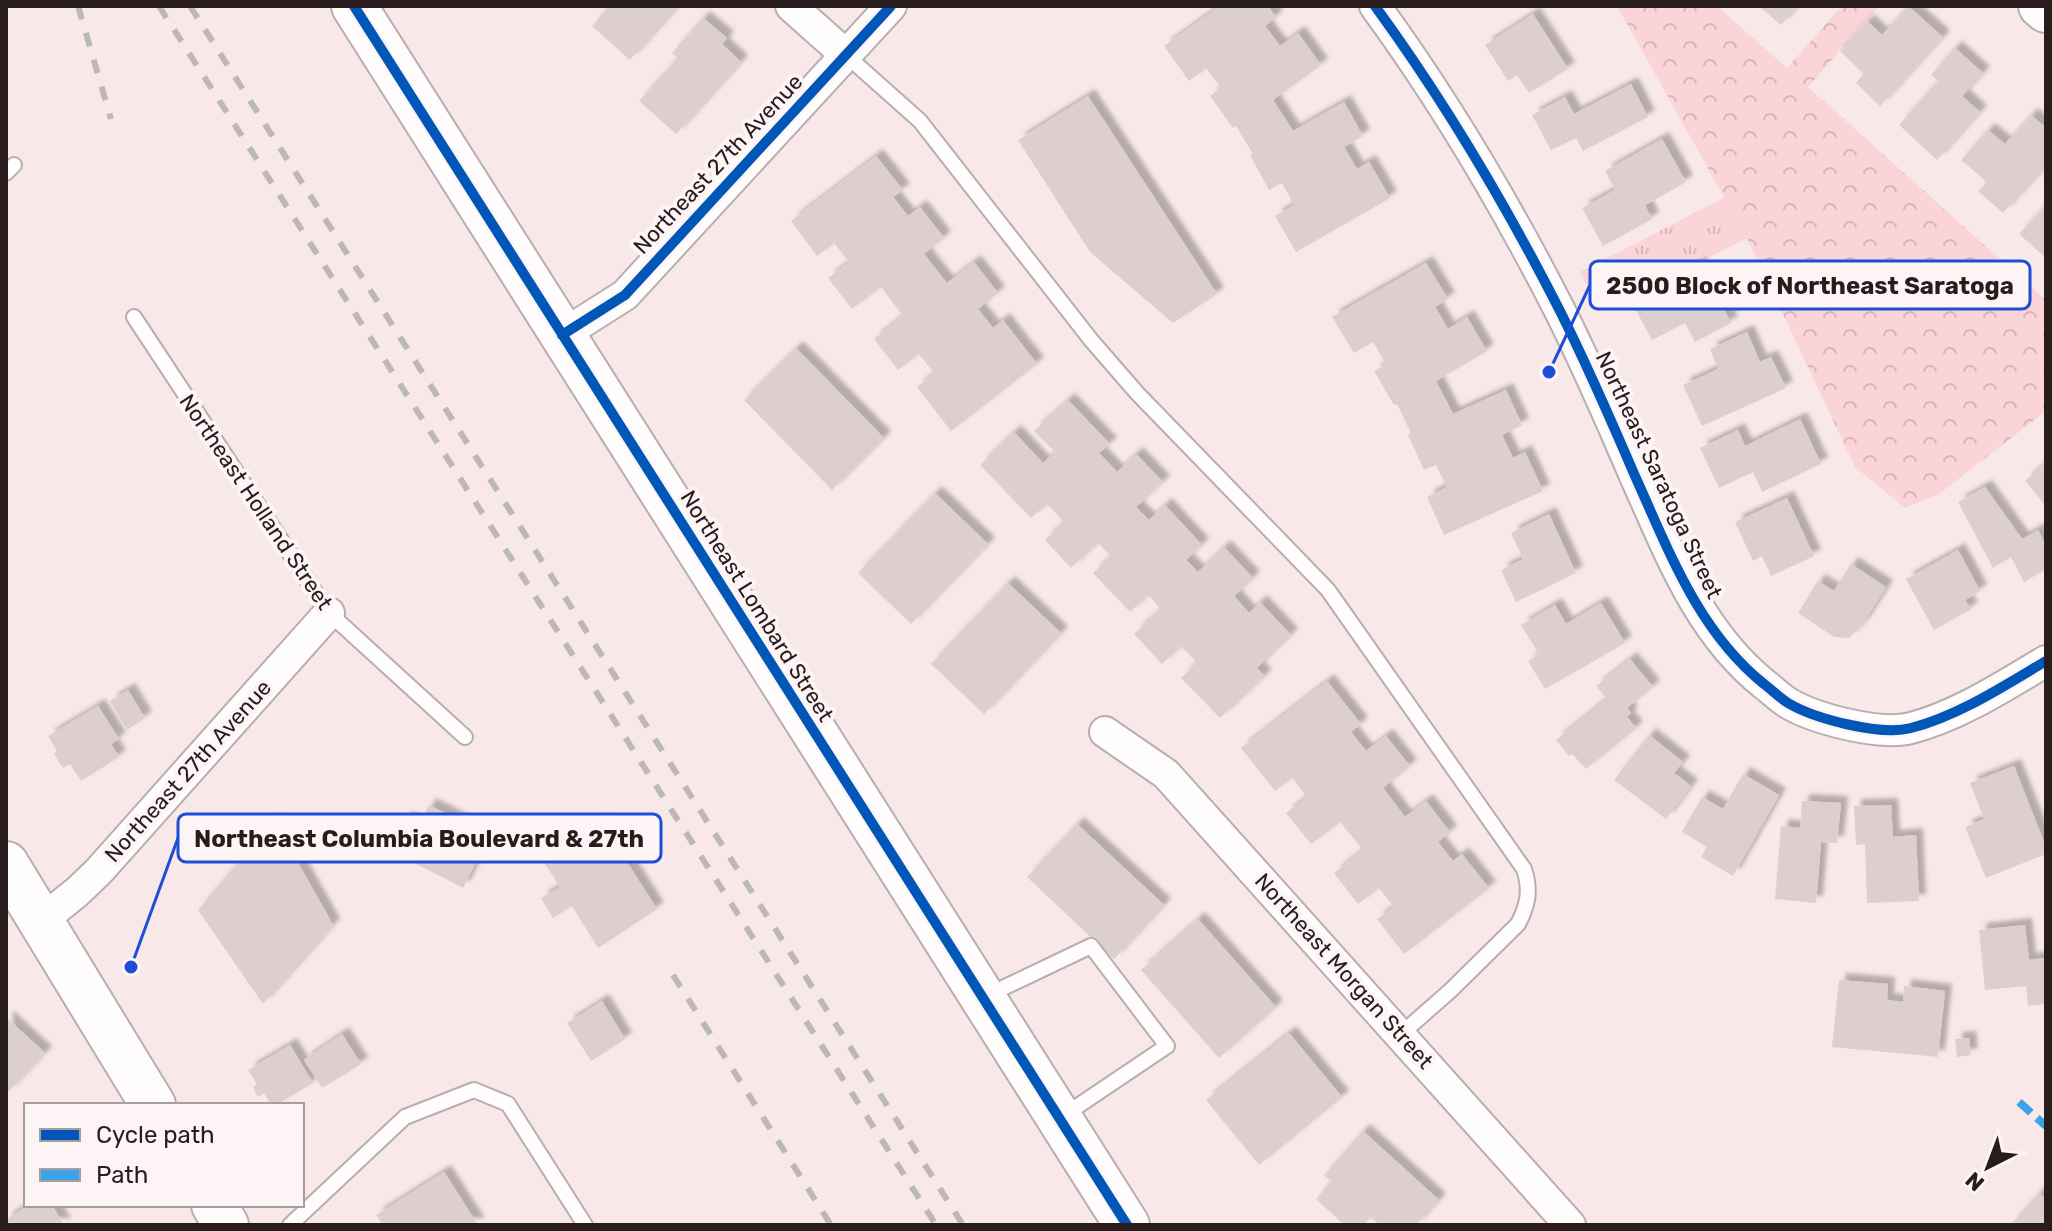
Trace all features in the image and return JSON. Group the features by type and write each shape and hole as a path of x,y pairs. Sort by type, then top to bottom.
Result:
{"main road":[{"name":"Northeast Lombard Street","path":"354,6 1127,1225"},
{"path":"6,864 152,1103"},
{"path":"215,1207 226,1225"}],"street":[{"path":"791,6 847,56"},
{"name":"Northeast 27th Avenue","path":"562,335 625,295 891,6"},
{"name":"Northeast Saratoga Street","path":"1375,6 1445,108 1528,252 1591,374 1682,581 1712,630 1749,672 1788,703 1828,718 1873,729 1909,729 1950,713 2046,661"},
{"path":"2040,6 2046,11"},
{"name":"Northeast 27th Avenue","path":"41,921 98,872 329,613"},
{"name":"Northeast Morgan Street","path":"1105,732 1166,774 1570,1225"}],"lane":[{"path":"847,56 920,121 1091,340 1137,393 1328,590 1524,869 1529,884 1528,897 1518,924 1401,1034"},
{"name":"Northeast Holland Street","path":"134,317 329,613 465,737"},
{"path":"983,998 1091,946 1167,1046 1060,1118"},
{"path":"290,1225 405,1117 474,1090 508,1104 585,1225"}],"green space":[{"path":"1617,6 1717,6 1787,68 1842,6 1879,6 1808,87 2046,300 2046,411 1939,494 1905,508 1855,467 1747,238"},
{"path":"1726,197 1747,238 1600,311 1580,272"}],"building":[{"path":"610,6 678,6 630,60 592,26"},
{"path":"1220,6 1268,6 1276,17 1265,26 1280,46 1298,33 1321,65 1273,100 1293,131 1344,102 1363,136 1344,147 1357,169 1369,162 1390,198 1296,252 1275,216 1294,205 1282,183 1269,190 1236,126 1233,128 1210,96 1221,88 1206,68 1189,81 1164,46"},
{"path":"1759,6 1797,6 1781,25"},
{"path":"1908,6 1943,37 1880,106 1856,83 1864,74 1840,51 1867,21 1882,35"},
{"path":"1533,14 1568,69 1529,93 1517,75 1508,81 1485,45"},
{"path":"703,18 727,38 722,44 741,62 676,134 639,101 678,58 672,53"},
{"path":"1955,48 1983,73 1962,96 1980,112 1937,160 1899,125 1938,81 1931,75"},
{"path":"1631,84 1648,117 1583,151 1576,138 1551,150 1532,115 1565,97 1574,114"},
{"path":"1088,96 1217,294 1173,323 1090,252 1018,140"},
{"path":"2031,115 2046,128 2046,166 2003,213 1978,191 1987,182 1961,160 1988,130 2005,144"},
{"path":"1662,139 1686,182 1645,205 1652,219 1603,246 1582,208 1615,190 1605,171"},
{"path":"876,156 903,190 893,197 908,216 920,207 944,238 924,254 947,283 974,262 998,293 978,309 993,328 1003,320 1037,364 951,431 917,387 934,373 919,354 898,370 874,339 903,316 881,287 852,309 828,278 849,262 834,243 817,256 791,221"},
{"path":"2046,205 2046,258 2019,234"},
{"path":"1426,263 1448,299 1435,307 1448,329 1467,317 1487,351 1436,381 1453,414 1506,390 1522,425 1502,435 1513,458 1525,452 1543,491 1444,535 1427,497 1447,487 1436,465 1424,470 1397,404 1394,405 1374,371 1386,364 1373,342 1354,353 1332,317"},
{"path":"1700,264 1731,323 1695,342 1685,323 1652,340 1630,299"},
{"path":"1747,332 1760,362 1771,357 1786,388 1702,426 1683,385 1718,369 1710,349"},
{"path":"796,348 884,438 832,490 744,400"},
{"path":"1068,400 1110,444 1099,453 1117,472 1136,454 1163,482 1136,507 1149,520 1165,505 1202,545 1186,560 1198,572 1224,547 1253,578 1234,596 1249,613 1260,602 1291,635 1257,668 1265,676 1220,718 1181,678 1197,663 1181,646 1162,664 1134,634 1161,609 1148,595 1130,612 1093,573 1111,556 1098,543 1071,568 1045,540 1064,522 1047,504 1031,518 980,465 1014,432 1043,463 1055,452 1034,431"},
{"path":"1800,419 1821,464 1762,492 1753,472 1719,488 1700,448 1738,430 1745,446"},
{"path":"2046,463 2046,506 2025,481"},
{"path":"1985,487 2022,539 2038,530 2046,546 2046,569 2024,582 2011,557 1993,568 1958,502"},
{"path":"935,493 988,544 911,624 858,573"},
{"path":"1787,498 1814,556 1771,576 1762,556 1753,561 1735,522"},
{"path":"1549,514 1576,573 1516,602 1501,570 1523,559 1511,533"},
{"path":"1958,550 1980,591 1965,600 1971,609 1934,630 1906,579"},
{"path":"1851,564 1886,587 1864,622 1849,638 1834,637 1798,613 1818,581 1834,591"},
{"path":"1008,583 1061,633 984,714 931,664"},
{"path":"1601,603 1625,643 1545,689 1528,661 1539,654 1521,625 1555,605 1566,624"},
{"path":"1630,659 1653,687 1627,708 1631,713 1627,717 1636,728 1586,769 1572,754 1569,756 1556,740 1607,699 1596,686"},
{"path":"1327,681 1361,724 1351,732 1366,751 1386,736 1410,766 1383,788 1405,817 1426,801 1450,832 1438,842 1453,861 1462,854 1489,888 1404,954 1377,919 1394,907 1379,888 1358,904 1334,873 1363,850 1340,822 1311,844 1286,813 1307,797 1292,778 1275,791 1241,748"},
{"path":"128,690 145,718 127,730 110,701"},
{"path":"98,706 119,739 111,744 119,757 81,781 70,764 63,768 48,736"},
{"path":"1649,735 1683,762 1674,773 1691,786 1666,819 1614,780"},
{"path":"2014,766 2046,854 1986,878 1965,827 1984,819 1970,783"},
{"path":"1743,774 1779,795 1733,876 1701,857 1707,847 1682,832 1702,797 1723,809"},
{"path":"1802,801 1841,803 1837,843 1821,842 1816,903 1775,899 1781,826 1800,828"},
{"path":"429,805 489,835 463,888 389,850 405,818 419,825"},
{"path":"1891,805 1893,837 1916,835 1919,901 1867,903 1865,844 1856,845 1854,806"},
{"path":"274,820 333,925 263,1004 198,910"},
{"path":"600,820 657,909 598,948 572,906 553,918 541,898 560,887 541,858"},
{"path":"1077,824 1164,905 1114,959 1027,877"},
{"path":"1198,919 1276,1007 1219,1058 1141,970"},
{"path":"2025,925 2029,960 2046,958 2046,1004 2028,1006 2026,986 1985,990 1979,930"},
{"path":"1839,980 1888,984 1887,1000 1903,1002 1904,986 1945,991 1938,1057 1832,1047"},
{"path":"602,1001 625,1039 591,1061 567,1023"},
{"path":"6,1017 45,1053 6,1094"},
{"path":"1289,1033 1342,1097 1259,1165 1206,1100"},
{"path":"342,1034 361,1064 322,1088 304,1060"},
{"path":"1969,1038 1971,1055 1957,1057 1955,1039"},
{"path":"290,1045 313,1083 279,1103 270,1103 264,1093 258,1097 253,1087 257,1084 248,1070"},
{"path":"1363,1131 1439,1200 1416,1225 1380,1225 1371,1217 1363,1225 1344,1225 1316,1199 1331,1181 1324,1175"},
{"path":"444,1172 478,1225 383,1225 376,1215"},
{"path":"2039,1193 2046,1199 2046,1225 2013,1225 2012,1223"},
{"path":"27,1207 53,1207 64,1225 6,1225 6,1219"}],"railway":[{"path":"78,6 111,119"},
{"path":"159,6 936,1225"},
{"path":"190,6 963,1225"},
{"path":"673,975 831,1225"}],"marked path":[{"path":"2019,1102 2046,1126"}],"cycle path":[{"path":"354,6 1127,1225"},
{"path":"562,335 625,295 891,6"},
{"path":"1375,6 1450,117 1518,232 1580,352 1660,533 1688,588 1703,615 1741,663 1782,699 1800,709 1866,728 1898,730 1929,723 1963,708 2046,661"}],"place":[{"name":"2500 Block of Northeast Saratoga","path":"1549,372"},
{"name":"Northeast Columbia Boulevard & 27th","path":"131,967"}]}
